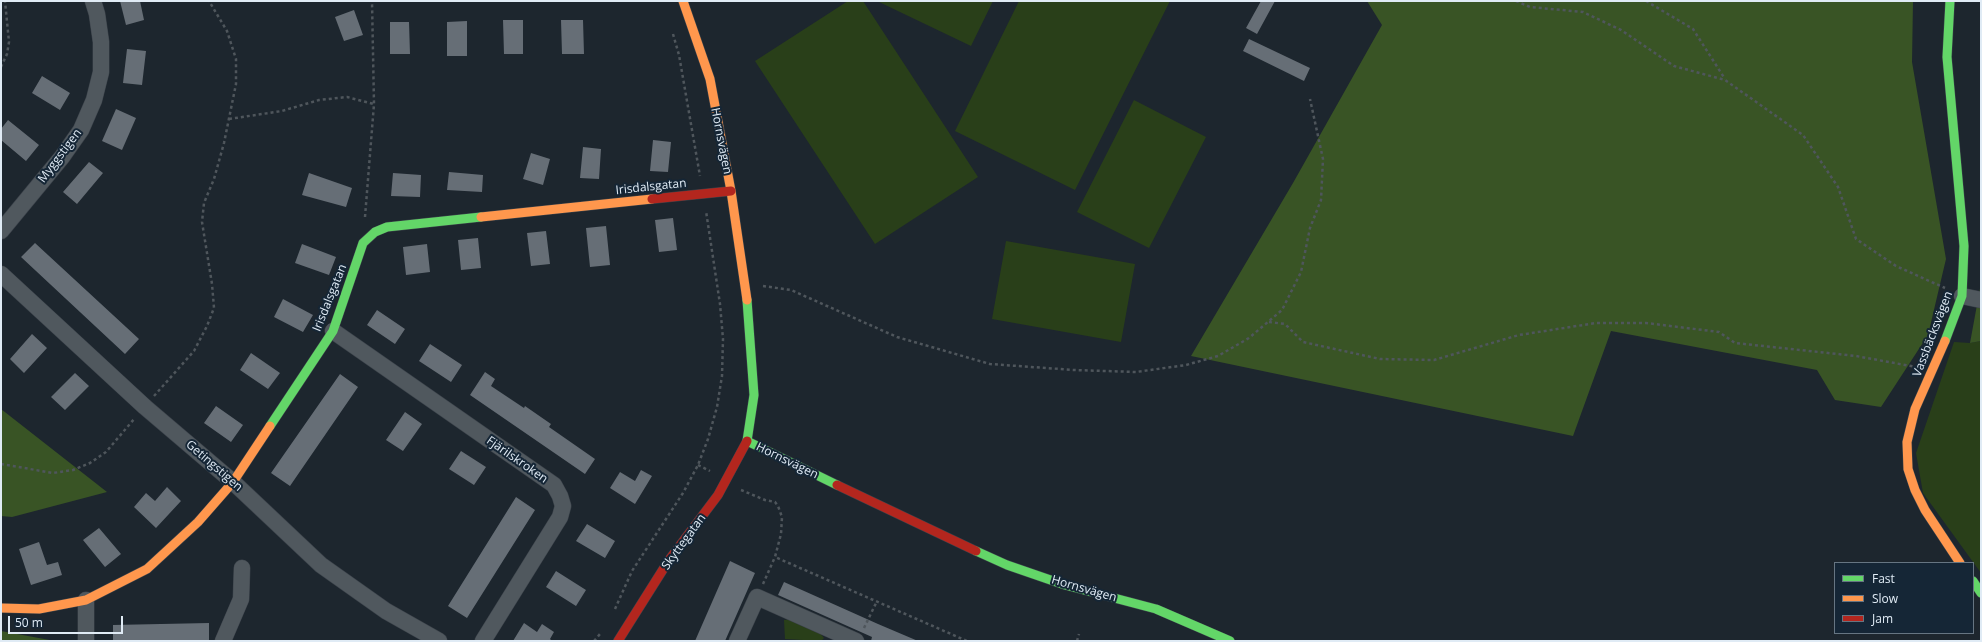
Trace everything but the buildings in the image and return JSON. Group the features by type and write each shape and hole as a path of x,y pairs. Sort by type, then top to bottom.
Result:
{"street":[{"name":"Myggstigen","path":"1,231 62,157 80,130 94,100 100,72 101,42 94,1"},
{"name":"Hornsvägen","path":"683,1 710,79 731,191 748,309 754,395 747,441 896,514 1007,565 1065,585 1156,610 1223,639"},
{"name":"Vassbäcksvägen","path":"1950,1 1947,57 1964,246 1962,296 1915,408 1908,442 1908,469 1924,510 1959,562"},
{"name":"Irisdalsgatan","path":"1,608 39,609 86,600 147,569 198,522 233,482 332,331 363,244 375,232 387,227 731,191"},
{"name":"Getingstigen","path":"1,274 145,407 233,482 321,565 386,611 439,641"},
{"path":"1962,296 1981,300"},
{"name":"Fjärilskroken","path":"332,331 554,485 560,496 563,506 560,517 483,641"},
{"name":"Skyttegatan","path":"618,641 669,560 727,481 747,441"},
{"path":"223,641 241,599 242,568"},
{"path":"1974,583 1981,593"},
{"path":"737,641 757,597 859,638"},
{"path":"86,600 86,641"}],"path":[{"path":"1,67 7,54 9,42 5,1"},
{"path":"1,464 53,473 73,470 90,463 106,452 194,351 207,326 214,308 212,284 202,222 204,203 214,179 224,143 236,84 236,59 227,31 209,1"},
{"path":"363,244 374,104 372,1"},
{"path":"1516,1 1530,7 1583,12 1621,30 1674,66 1725,80 1803,135 1838,188 1856,239 1896,266 1962,296"},
{"path":"1646,1 1693,29 1725,80"},
{"path":"611,616 632,571 683,493 698,465 708,439 717,407 722,376 720,304 679,55 671,27"},
{"path":"229,119 282,111 326,99 347,97 374,104"},
{"path":"744,283 791,290 897,337 990,364 1074,370 1136,372 1186,365 1218,356 1249,338 1282,310 1301,272 1310,228 1321,200 1323,159 1310,99"},
{"path":"1268,322 1286,324 1303,342 1380,359 1434,360 1519,335 1596,323 1646,323 1719,332 1735,343 1856,356 1932,370"},
{"path":"698,465 748,494 775,502 778,506 782,517 781,534 775,557 757,597"},
{"path":"775,557 967,641"},
{"path":"859,638 877,602"},
{"path":"594,641 603,628"},
{"path":"1076,641 1079,634"}],"green space":[{"path":"848,1 863,1 978,177 875,244 755,61"},
{"path":"877,1 993,1 971,46"},
{"path":"1019,1 1170,1 1075,190 955,131"},
{"path":"1367,1 1913,1 1912,62 1946,259 1928,335 1881,407 1835,400 1817,370 1611,331 1573,436 1191,356 1293,183 1382,25"},
{"path":"1134,100 1206,137 1149,248 1077,212"},
{"path":"1006,241 1135,264 1121,342 992,319"},
{"path":"1981,283 1981,341 1970,343"},
{"path":"1981,341 1981,573 1923,493 1916,453 1954,342 1970,343"},
{"path":"1,409 107,492 12,517 1,516"},
{"path":"792,619 819,632 824,638 821,641 785,639 784,620"},
{"path":"1,631 55,641 1,641"}],"traffic: fast":[{"path":"1945,341 1962,296 1964,246 1947,57 1950,1"},
{"path":"270,426 333,331 363,243 375,232 387,227 481,217"},
{"path":"747,300 754,395 747,441 837,485"},
{"path":"976,551 1007,565 1065,585 1156,609 1230,641"},
{"path":"1974,582 1981,593"}],"traffic: slow":[{"path":"683,1 710,79 731,191 747,300"},
{"path":"481,217 652,199"},
{"path":"1945,341 1915,409 1907,442 1908,469 1915,490 1925,510 1959,562"},
{"path":"1,608 39,609 86,600 147,569 198,522 233,482 270,426"}],"traffic: jam":[{"path":"652,199 731,191"},
{"path":"618,641 669,560 718,495 747,441"},
{"path":"837,485 976,551"}]}
